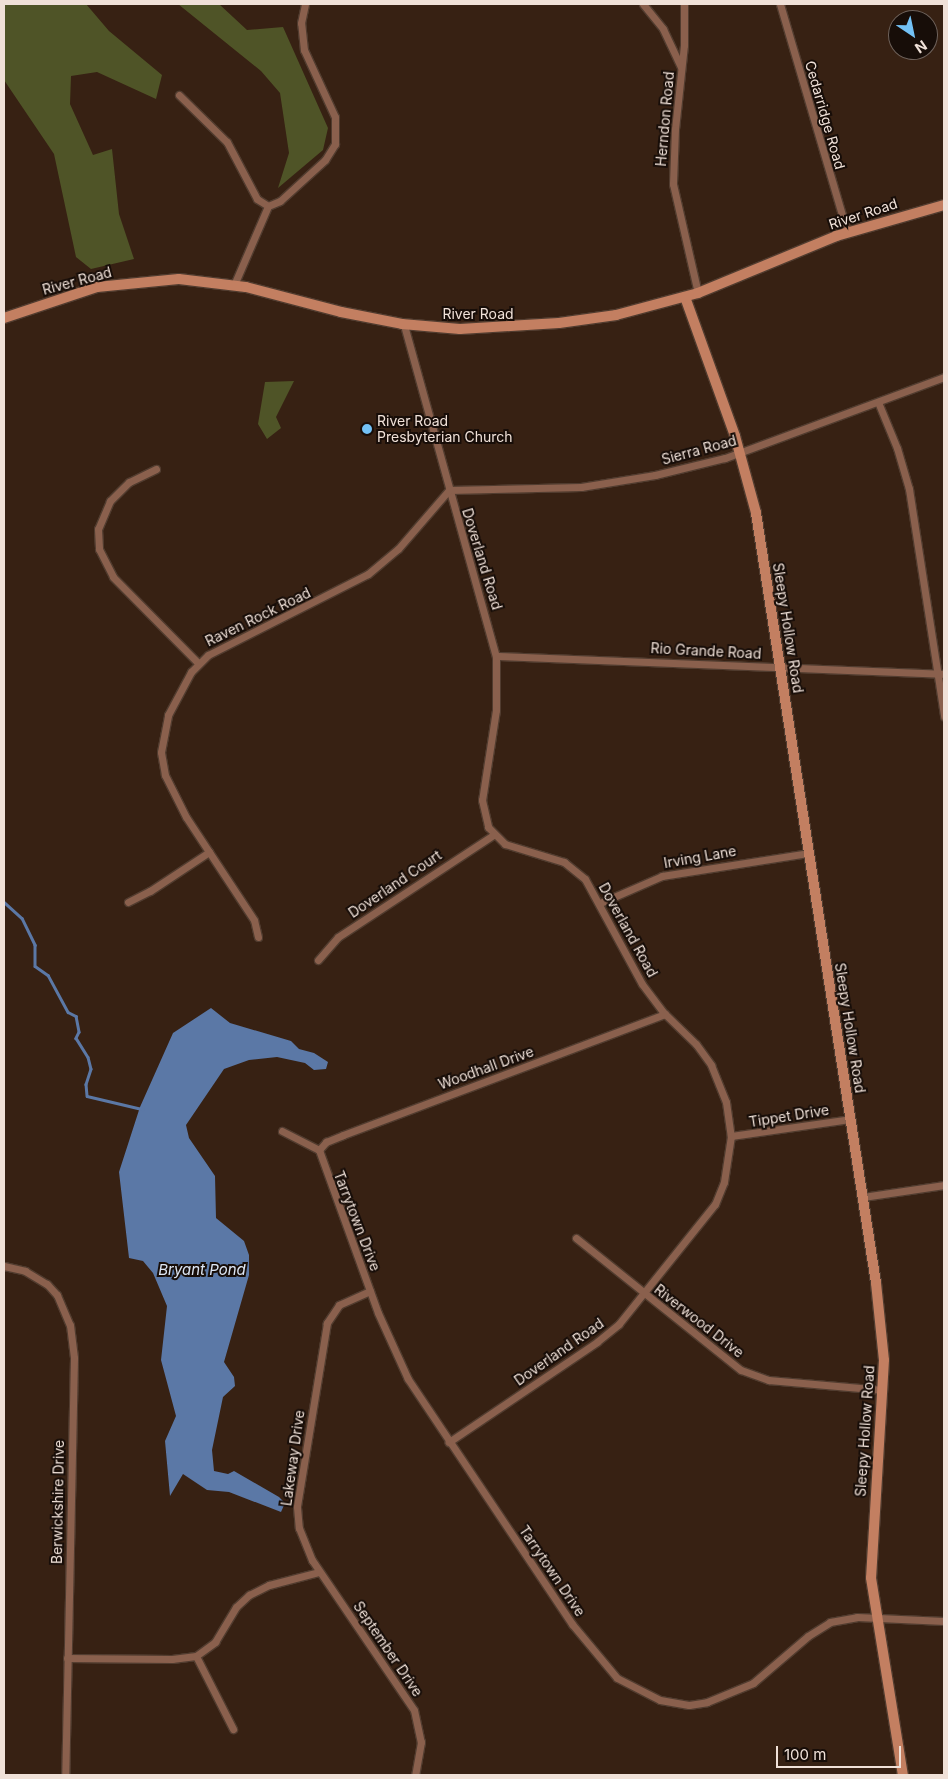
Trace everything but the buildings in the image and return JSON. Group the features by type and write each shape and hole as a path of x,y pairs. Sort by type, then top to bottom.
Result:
{"street":[{"path":"234,285 268,206 280,201 325,160 337,137 335,117 304,50 301,23 306,4"},
{"path":"643,4 663,29 682,69"},
{"name":"Herndon Road","path":"684,4 682,69 673,184 698,293"},
{"name":"Cedarridge Road","path":"780,4 847,232"},
{"path":"179,96 227,142 257,199 268,206"},
{"name":"River Road","path":"4,318 64,297 122,283 179,279 234,285 341,312 404,324 460,329 515,328 616,315 685,297 847,232 944,205"},
{"name":"Sleepy Hollow Road","path":"685,297 740,453 756,513 863,1197 882,1335 883,1390 872,1533 876,1618 903,1775"},
{"name":"Doverland Road","path":"404,324 496,656 496,710 482,804 493,835 512,847 571,866 585,879 600,903 642,984 665,1014 696,1044 717,1076 726,1102 731,1136 724,1182 715,1204 618,1324 598,1342 449,1442"},
{"name":"Sierra Road","path":"449,490 606,485 740,453 944,377"},
{"path":"878,402 897,448 909,488 941,673 944,716"},
{"path":"156,469 129,482 110,501 98,529 99,549 112,577 198,663"},
{"name":"Raven Rock Road","path":"258,937 254,920 170,789 161,752 168,714 184,683 198,663 224,644 327,597 368,574 398,549 449,490"},
{"name":"Rio Grande Road","path":"496,656 941,673"},
{"name":"Doverland Court","path":"318,960 338,937 493,835"},
{"path":"128,902 150,891 209,852"},
{"name":"Irving Lane","path":"600,903 662,876 809,853"},
{"name":"Woodhall Drive","path":"319,1150 326,1142 343,1135 665,1014"},
{"name":"Tippet Drive","path":"731,1136 850,1119"},
{"path":"282,1132 319,1150"},
{"name":"Tarrytown Drive","path":"319,1150 396,1357 449,1442 596,1656 617,1678 646,1695 688,1705 722,1698 753,1683 821,1627 848,1618 944,1621"},
{"path":"863,1197 944,1185"},
{"name":"Riverwood Drive","path":"576,1238 715,1352 752,1375 795,1383 883,1390"},
{"name":"Berwickshire Drive","path":"4,1266 25,1271 47,1284 57,1295 70,1325 74,1358 65,1775"},
{"name":"Lakeway Drive","path":"319,1572 303,1541 297,1507 324,1334 329,1317 339,1306 370,1290"},
{"path":"67,1658 172,1659 196,1656 215,1642 236,1607 248,1594 269,1585 319,1572"},
{"name":"September Drive","path":"319,1572 414,1710 422,1742 415,1775"},
{"path":"196,1656 233,1729"}],"green space":[{"path":"4,4 86,4 109,31 162,75 156,99 97,72 71,76 70,104 93,155 112,149 119,214 134,259 91,269 76,257 54,154 4,80"},
{"path":"178,4 219,4 247,30 283,27 328,128 323,150 278,188 289,153 280,93 261,71"},
{"path":"294,381 276,417 281,428 267,439 258,424 265,382"}],"water":[{"name":"Bryant Pond","path":"211,1008 230,1023 291,1041 299,1049 314,1053 328,1062 326,1069 314,1070 305,1063 277,1057 249,1060 224,1069 186,1125 189,1138 215,1176 216,1218 244,1241 249,1255 249,1275 224,1362 234,1377 235,1386 223,1397 212,1450 214,1471 228,1474 234,1471 279,1497 285,1503 281,1512 229,1492 207,1490 183,1474 170,1496 165,1441 176,1416 161,1360 167,1306 153,1273 143,1261 129,1258 119,1172 140,1107 173,1033"}],"waterway":[{"path":"4,902 22,918 35,945 35,966 48,975 68,1012 76,1016 79,1032 76,1038 88,1057 91,1069 86,1084 87,1096 142,1109"}],"place":[{"name":"River Road Presbyterian Church","path":"367,429"}]}
